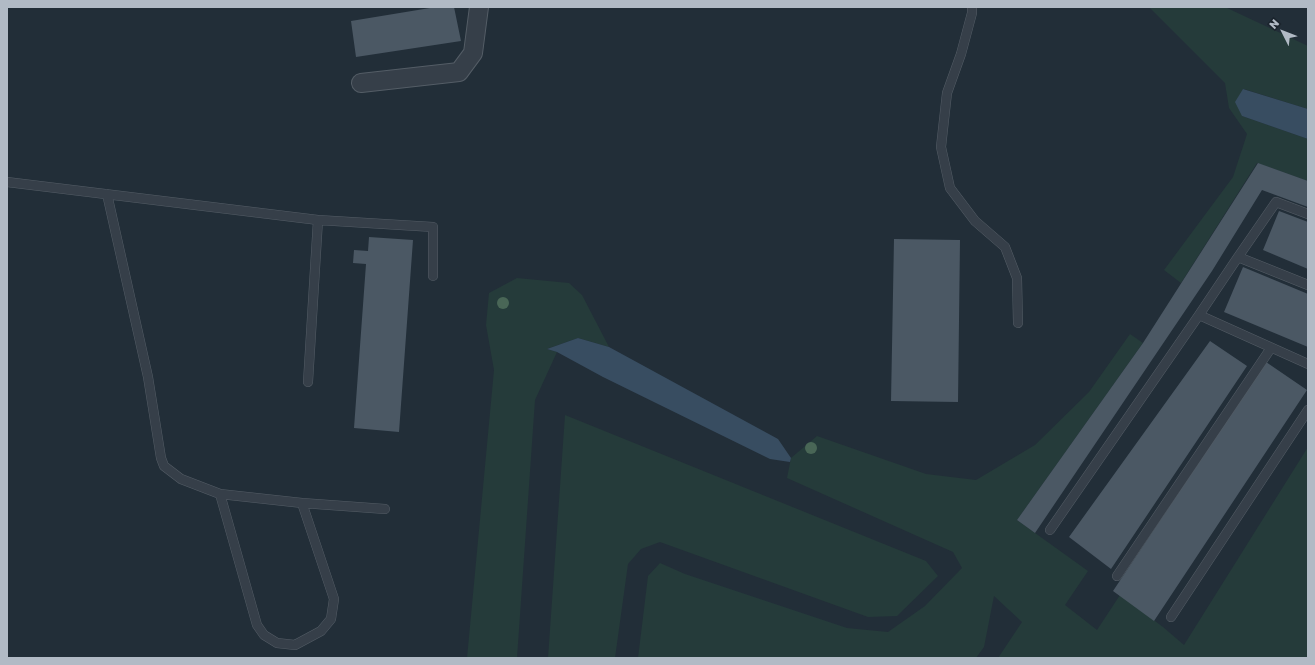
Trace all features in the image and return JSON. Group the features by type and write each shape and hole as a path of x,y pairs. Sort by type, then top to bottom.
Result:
{"street":[{"path":"361,83 459,72 473,53 479,7"}],"lane":[{"path":"972,7 972,13 961,54 947,93 941,147 950,188 975,221 1005,247 1017,278 1018,323"},
{"path":"7,182 318,220 433,227 433,276"},
{"path":"107,194 148,378 161,458 164,466 181,479 220,494 302,503 385,508"},
{"path":"1050,530 1276,202 1308,214"},
{"path":"308,382 318,220"},
{"path":"1238,258 1308,285"},
{"path":"1199,315 1308,364"},
{"path":"1117,576 1271,348"},
{"path":"1171,617 1308,410"},
{"path":"220,494 257,625 264,635 277,643 295,644 321,630 331,620 334,599 302,503"}],"green space":[{"path":"1149,7 1225,7 1308,46 1308,109 1244,89 1242,116 1308,139 1308,181 1257,163 1181,283 1164,270 1233,177 1247,134 1229,108 1225,83"},
{"path":"517,278 569,283 582,295 609,347 578,338 547,349 557,352 535,400 517,658 467,658 494,370 486,325 489,293"},
{"path":"1130,334 1143,343 1017,520 1088,571 1065,605 1097,630 1120,595 1163,627 1184,645 1308,447 1308,658 998,658 1022,622 994,596 984,647 976,658 638,658 648,576 660,563 685,574 847,628 888,632 925,606 962,568 953,552 787,478 791,458 817,436 926,474 976,480 1035,445 1089,392"},
{"path":"565,415 926,561 938,576 897,616 868,617 660,542 641,549 628,564 615,658 548,658"}],"water":[{"path":"1243,89 1308,109 1308,139 1242,116 1235,102"},
{"path":"578,338 609,347 778,439 791,458 790,462 770,459 603,377 557,352 547,349"}],"building":[{"path":"436,7 454,7 461,41 356,57 351,21"},
{"path":"1258,163 1308,181 1308,207 1262,190 1212,271 1035,533 1017,520 1143,343"},
{"path":"1279,211 1308,222 1308,269 1263,250"},
{"path":"369,237 413,240 399,432 354,428 366,264 353,263 354,250 368,251"},
{"path":"894,239 960,240 958,402 891,401"},
{"path":"1243,267 1308,294 1308,347 1224,312"},
{"path":"1210,341 1247,366 1111,569 1069,537"},
{"path":"1266,362 1307,390 1154,621 1113,591"}]}
